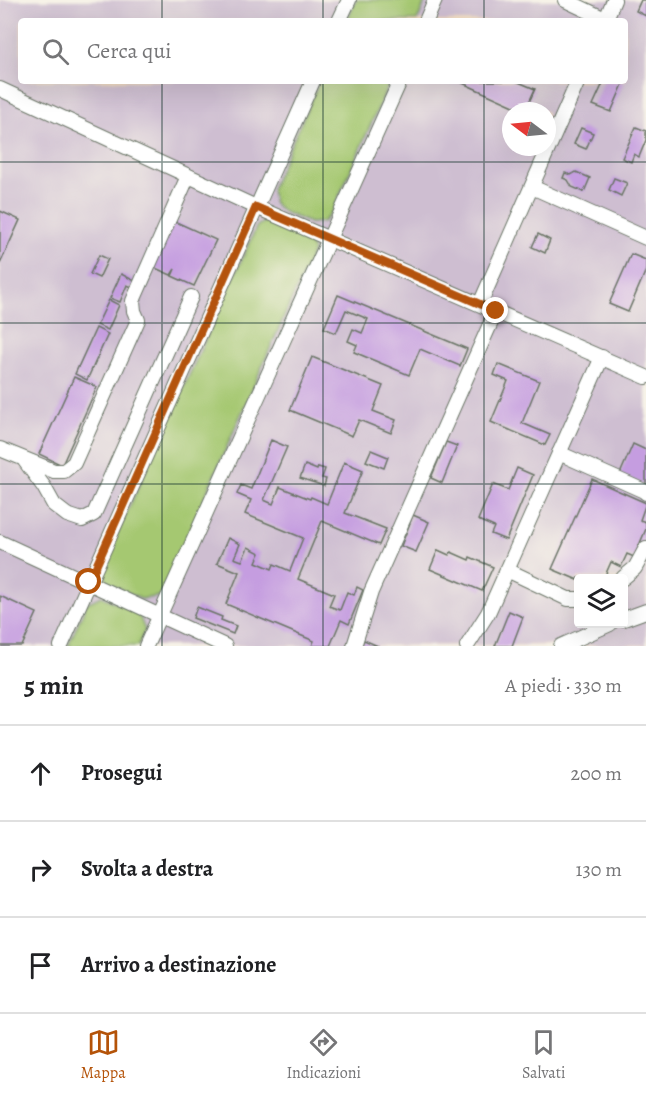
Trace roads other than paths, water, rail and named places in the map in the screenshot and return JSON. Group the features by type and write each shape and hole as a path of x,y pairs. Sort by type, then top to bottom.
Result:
{"lane":[{"path":"340,18 349,0"},
{"path":"427,18 435,0"},
{"path":"566,0 601,18"},
{"path":"606,18 614,0"},
{"path":"61,646 312,84"},
{"path":"146,646 399,84"},
{"path":"480,304 577,84"},
{"path":"0,89 256,207 646,376"},
{"path":"0,449 54,471 64,471 74,463 138,320 133,301 188,176"},
{"path":"532,187 646,238"},
{"path":"24,459 54,505 67,515 82,520 94,514 192,297"},
{"path":"354,646 371,592 496,311"},
{"path":"467,646 488,613 602,357"},
{"path":"559,453 644,490 646,493"},
{"path":"0,542 225,646"},
{"path":"628,574 635,568 646,548"},
{"path":"507,570 568,599 574,598"},
{"path":"628,618 646,612"},
{"path":"561,646 601,628"}]}
